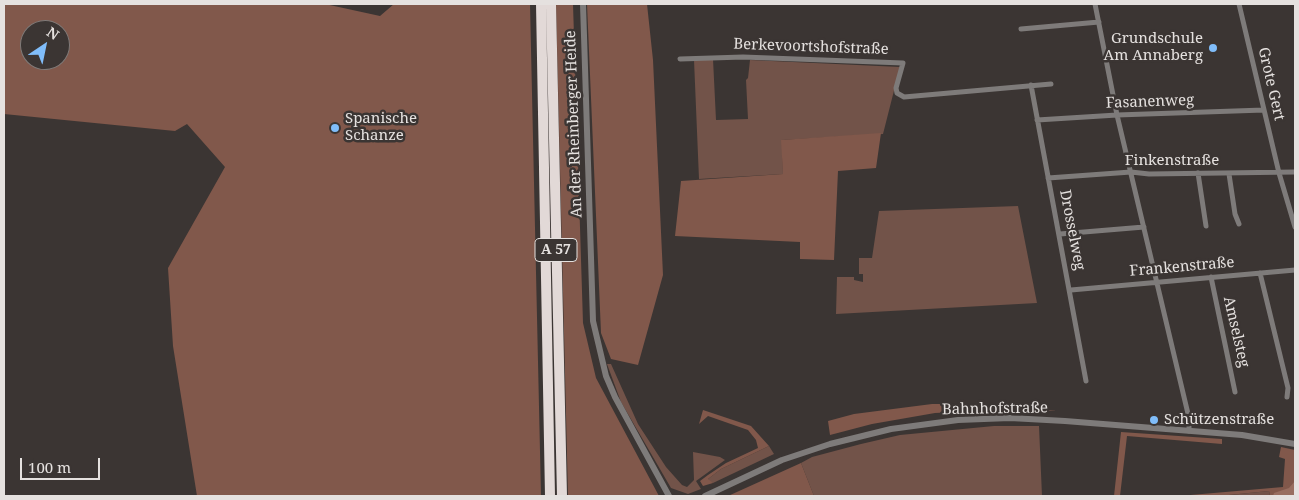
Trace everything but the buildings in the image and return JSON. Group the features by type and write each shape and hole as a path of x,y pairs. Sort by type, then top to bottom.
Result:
{"highway":[{"name":"A 57","path":"541,4 550,496"},
{"name":"A 57","path":"551,4 562,496"}],"street":[{"name":"An der Rheinberger Heide","path":"583,4 593,321 605,371 615,397 669,496"},
{"path":"1095,4 1117,115 1189,418 1189,431"},
{"name":"Grote Gert","path":"1239,4 1279,173 1295,227"},
{"path":"1020,29 1099,22"},
{"name":"Berkevoortshofstraße","path":"680,59 743,57 903,63 896,88 897,93 904,97 1051,84"},
{"name":"Drosselweg","path":"1031,85 1036,120 1071,290 1086,381"},
{"name":"Fasanenweg","path":"1036,120 1264,110"},
{"name":"Finkenstraße","path":"1048,178 1131,172 1149,174 1229,174 1295,172"},
{"path":"1198,174 1206,226"},
{"path":"1229,174 1234,214 1239,224"},
{"path":"1060,234 1144,227"},
{"name":"Frankenstraße","path":"1071,290 1144,282 1156,284 1295,270"},
{"path":"1260,274 1288,388 1287,397"},
{"name":"Amselsteg","path":"1211,277 1235,392"},
{"name":"Bahnhofstraße","path":"706,496 757,470 806,451 864,435 936,422 984,419 1038,419 1242,434 1295,444"}],"shaded area":[{"path":"4,4 325,4 380,16 394,4 530,4 541,496 197,496 173,346 168,268 225,167 187,124 175,131 4,114"},
{"path":"556,4 573,4 583,323 596,378 659,496 568,496"},
{"path":"587,4 647,4 653,60 663,275 638,365 611,359 601,333"},
{"path":"713,59 716,120 748,119 746,80 748,78 750,60 900,67 883,134 782,140 783,174 699,179 694,60"},
{"path":"881,133 876,168 838,171 834,260 800,259 800,242 675,236 681,181 783,174 781,140"},
{"path":"1018,206 1037,303 836,314 837,277 854,277 854,280 863,282 863,274 859,274 859,258 872,258 879,211"},
{"path":"607,364 611,364 638,424 666,467 682,485 687,487 694,480 693,452 720,457 725,460 696,481 701,489 688,494 671,488 621,402"},
{"path":"932,404 975,404 1057,411 996,410 935,413 872,424 830,435 828,421 854,414"},
{"path":"703,410 751,426 769,446 721,469 708,479 713,483 703,486 700,481 708,475 726,463 758,448 756,440 748,430 708,416 699,424"},
{"path":"994,426 1039,426 1042,496 814,496 801,463 812,457 900,435"},
{"path":"1121,432 1222,439 1222,444 1127,436 1120,496 1114,496"},
{"path":"769,446 774,454 713,483 709,482 708,479 721,469"},
{"path":"1281,447 1295,450 1295,496 1270,496 1269,491 1219,496 1179,496 1283,487 1285,459 1279,457"},
{"path":"801,463 814,496 728,496"},
{"path":"1295,481 1295,496 1273,496 1274,493 1289,488"},
{"path":"1269,491 1270,496 1219,496"}],"place":[{"name":"Grundschule Am Annaberg","path":"1213,48"},
{"name":"Spanische Schanze","path":"335,128"},
{"name":"Schützenstraße","path":"1154,420"}]}
